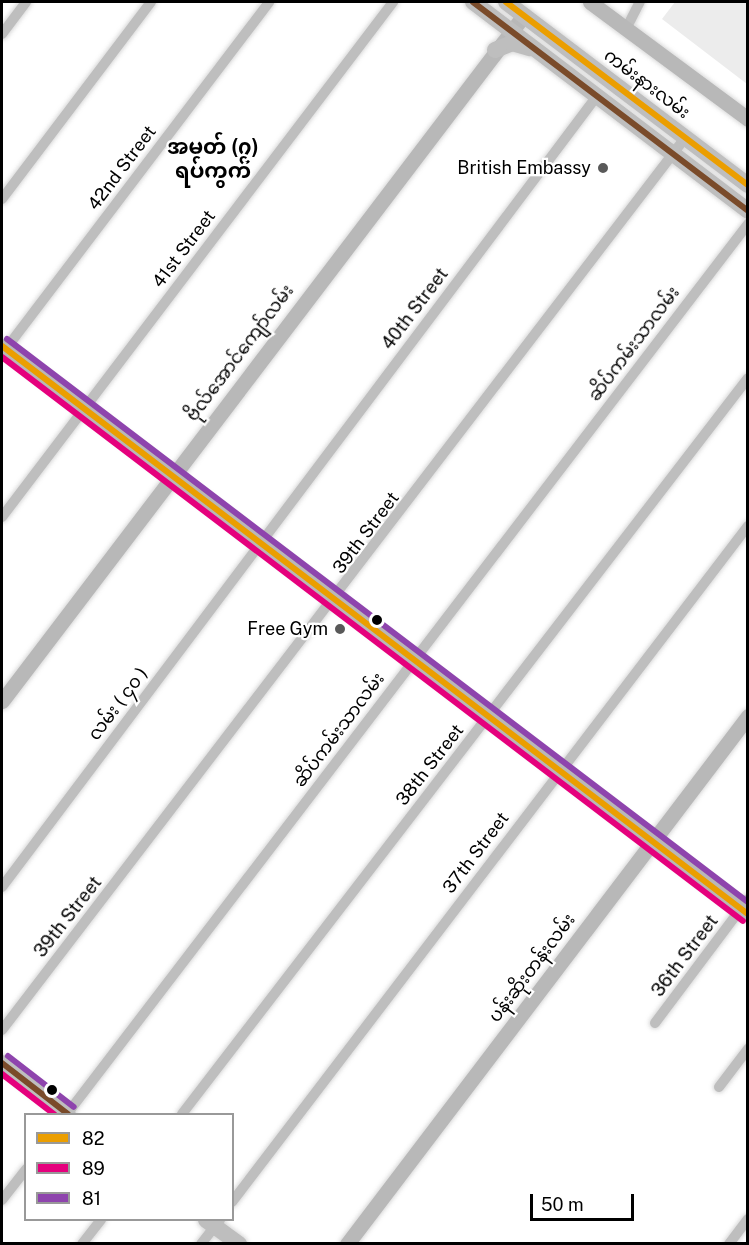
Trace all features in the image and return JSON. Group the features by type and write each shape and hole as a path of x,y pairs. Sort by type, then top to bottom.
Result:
{"main road":[{"path":"473,2 747,211"},
{"name":"ကမ်းနားလမ်း","path":"506,2 747,185"},
{"path":"590,2 747,119"},
{"path":"487,12 498,32 495,50"},
{"path":"512,31 524,15"},
{"name":"ဗိုလ်အောင်ကျော်လမ်း","path":"2,700 495,50 512,31"},
{"path":"495,50 512,43 536,50"},
{"path":"3,350 173,475 652,841 745,907"},
{"name":"ပန်းဆိုးတန်းလမ်း","path":"347,1244 747,716"},
{"path":"2,1063 67,1113"},
{"path":"212,1224 240,1244"}],"street":[{"path":"2,34 26,2"},
{"path":"2,198 151,2"},
{"name":"42nd Street","path":"3,350 269,2"},
{"name":"41st Street","path":"2,517 393,2"},
{"path":"626,29 640,2"},
{"name":"40th Street","path":"261,542 597,96"},
{"name":"39th Street","path":"2,1030 336,600 685,138"},
{"name":"ဆိပ်ကမ်းသာလမ်း","path":"69,1113 747,224"},
{"name":"38th Street","path":"183,1113 747,378"},
{"name":"37th Street","path":"234,1199 747,526"},
{"name":"လမ်း ( ၄၀ )","path":"2,886 261,542"},
{"name":"36th Street","path":"655,1023 745,907"},
{"path":"719,1088 747,1049"},
{"path":"2,1200 24,1172"},
{"path":"729,1244 747,1219"},
{"path":"82,1244 100,1221"},
{"path":"201,1244 212,1224"}],"shaded area":[{"path":"675,2 747,2 747,84 662,19"}],"transit line":[{"path":"473,2 748,211"},
{"name":"82","path":"506,2 748,185"},
{"name":"81","path":"7,339 748,902"},
{"name":"82","path":"2,346 748,914"},
{"name":"89","path":"2,357 743,921"},
{"name":"81","path":"8,1056 74,1107"},
{"path":"2,1063 67,1113"},
{"name":"89","path":"2,1074 53,1113"}],"place":[{"name":"British Embassy","path":"603,168"},
{"name":"Free Gym","path":"340,629"}],"district":[{"name":"အမှတ် (၇) ရပ်ကွက်","path":"213,159"}]}
